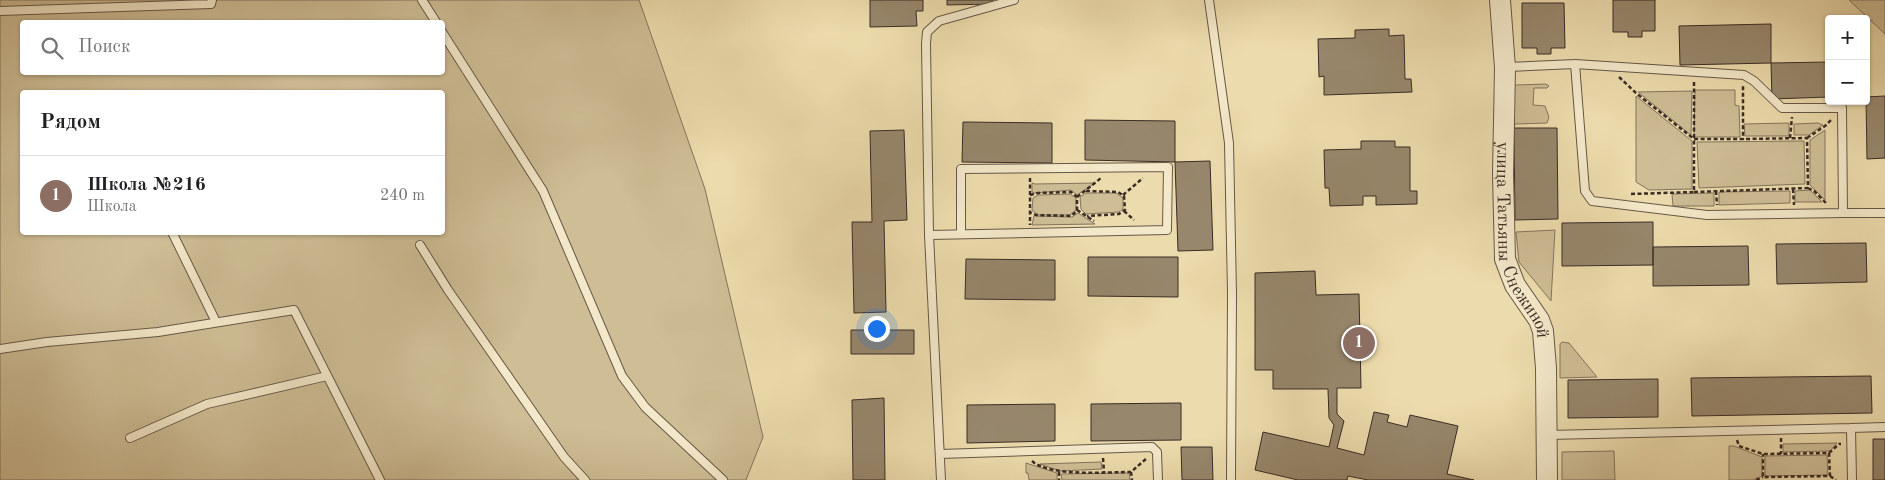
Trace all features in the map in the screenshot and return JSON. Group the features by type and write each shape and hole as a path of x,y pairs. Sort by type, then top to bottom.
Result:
{"street":[{"name":"улица Татьяны Снежиной","path":"1500,0 1505,68 1504,259 1515,285 1540,320 1543,331 1546,368 1547,480"}],"lane":[{"path":"0,11 211,4 212,0"},
{"path":"422,0 435,20"},
{"path":"941,480 929,235 926,44 928,32 939,21 1014,0"},
{"path":"1208,0 1229,143 1232,293 1232,480"},
{"path":"445,37 544,191 622,376 644,407 723,480"},
{"path":"1505,68 1575,64 1744,75 1754,80 1782,108 1842,108 1843,213"},
{"path":"1575,64 1585,191 1592,201 1706,215 1885,213"},
{"path":"929,235 1167,230 1168,167 961,169 961,234"},
{"path":"173,235 216,322"},
{"path":"420,244 448,290 559,449 585,480"},
{"path":"0,349 47,342 158,332 294,310 380,480"},
{"path":"130,438 207,404 327,376"},
{"path":"1546,435 1885,427"},
{"path":"1851,428 1852,480"},
{"path":"940,454 1152,448 1156,450 1158,480"}],"path":[{"path":"1607,66 1636,93 1694,139 1807,138 1825,126 1842,108"},
{"path":"1694,72 1694,192"},
{"path":"1743,139 1744,75"},
{"path":"1790,138 1792,108"},
{"path":"1807,138 1808,188"},
{"path":"1077,197 1107,172 1109,168"},
{"path":"1123,195 1156,168"},
{"path":"1030,169 1030,233"},
{"path":"1628,195 1808,188 1814,191 1824,202 1843,213"},
{"path":"1791,214 1794,205 1793,189"},
{"path":"1086,191 1118,192 1123,195"},
{"path":"1030,195 1071,192 1077,197"},
{"path":"1087,216 1119,214 1125,210 1123,195"},
{"path":"1030,212 1036,216 1071,216 1077,210 1077,197"},
{"path":"1077,210 1098,223 1103,231"},
{"path":"1781,430 1781,454"},
{"path":"1736,431 1737,445 1763,454 1830,453 1839,444 1852,444"},
{"path":"1022,451 1035,464 1059,472 1132,472 1156,450"},
{"path":"1830,453 1830,476"},
{"path":"1763,454 1763,477"},
{"path":"1059,472 1059,480"},
{"path":"1132,472 1132,480"},
{"path":"1756,480 1763,477 1830,476 1836,480"}],"shaded area":[{"path":"0,0 639,0 705,189 763,437 746,480 0,480"},
{"path":"1849,0 1885,0 1885,34 1870,20 1870,15 1865,15"},
{"path":"1546,84 1549,86 1547,88 1534,88 1533,105 1545,106 1549,117 1547,123 1515,124 1514,129 1510,129 1514,86"},
{"path":"1695,90 1735,90 1735,105 1739,106 1740,137 1694,137"},
{"path":"1692,91 1691,135 1638,92"},
{"path":"1636,96 1692,141 1692,189 1649,190 1636,182"},
{"path":"1789,123 1789,136 1745,136 1744,124"},
{"path":"1818,123 1823,125 1809,135 1794,135 1794,124"},
{"path":"1825,130 1825,200 1810,185 1810,140"},
{"path":"1804,141 1805,184 1699,188 1697,142"},
{"path":"1032,183 1095,183 1077,195 1071,190 1034,193 1032,192"},
{"path":"1810,190 1822,202 1795,202 1795,191"},
{"path":"1790,191 1790,203 1719,205 1719,192"},
{"path":"1086,193 1116,193 1123,198 1123,209 1119,212 1086,214 1081,209 1080,197"},
{"path":"1714,193 1714,206 1673,206 1672,194"},
{"path":"1070,194 1076,198 1076,210 1070,215 1038,215 1032,210 1033,198 1038,195"},
{"path":"1078,213 1095,224 1032,225 1034,216 1072,217"},
{"path":"1555,230 1551,301 1519,262 1516,232"},
{"path":"1562,342 1569,343 1597,377 1560,378 1560,344"},
{"path":"1837,443 1830,451 1783,452 1783,444"},
{"path":"1729,446 1734,446 1762,457 1762,476 1753,480 1729,480"},
{"path":"1614,451 1615,480 1562,480 1562,452"},
{"path":"1827,455 1828,475 1765,476 1765,456"},
{"path":"1101,462 1102,469 1060,471 1040,464"},
{"path":"1026,463 1057,473 1057,480 1029,480 1028,473 1026,473"},
{"path":"1129,473 1130,480 1062,480 1061,474"}],"building":[{"path":"870,0 923,0 923,11 916,11 917,26 870,27"},
{"path":"947,0 993,0 993,4 947,5"},
{"path":"1613,0 1655,0 1655,31 1642,31 1642,37 1628,37 1628,32 1613,32"},
{"path":"1522,3 1564,3 1565,48 1551,48 1551,54 1537,54 1537,48 1522,48"},
{"path":"1771,24 1771,63 1680,65 1679,26"},
{"path":"1389,29 1389,36 1404,35 1405,79 1411,79 1412,92 1324,95 1324,76 1319,77 1318,39 1355,38 1355,30"},
{"path":"1825,62 1825,97 1772,99 1771,63"},
{"path":"1885,96 1885,158 1867,159 1866,105 1870,105 1870,97"},
{"path":"1085,120 1175,121 1175,162 1085,160"},
{"path":"963,122 1052,123 1052,163 962,162"},
{"path":"1514,128 1557,128 1558,219 1515,220"},
{"path":"904,130 907,220 884,221 886,312 854,313 852,222 872,222 870,131"},
{"path":"1361,141 1395,141 1395,147 1410,147 1410,191 1417,191 1417,204 1376,205 1376,196 1363,196 1363,205 1330,206 1329,188 1325,188 1324,150 1361,149"},
{"path":"1210,161 1213,250 1178,251 1175,162"},
{"path":"1653,222 1653,265 1562,266 1562,223"},
{"path":"1866,243 1867,282 1777,284 1776,244"},
{"path":"1748,246 1749,285 1653,286 1653,247"},
{"path":"1088,257 1178,257 1178,297 1088,296"},
{"path":"966,259 1055,260 1055,300 965,299"},
{"path":"1315,271 1316,295 1359,294 1361,388 1337,388 1337,414 1344,421 1337,448 1364,455 1374,412 1389,415 1387,422 1407,427 1410,415 1458,426 1447,474 1474,480 1368,480 1348,476 1347,480 1298,480 1255,470 1263,432 1329,447 1334,425 1329,418 1328,389 1273,389 1273,370 1255,370 1255,273"},
{"path":"851,330 914,330 914,354 851,354"},
{"path":"1871,376 1872,413 1692,416 1691,378"},
{"path":"1658,379 1658,417 1568,418 1568,380"},
{"path":"884,398 885,480 853,480 852,400"},
{"path":"1181,403 1181,440 1091,441 1091,404"},
{"path":"1055,404 1055,441 967,443 967,405"},
{"path":"1873,439 1885,439 1885,480 1873,480"},
{"path":"1181,447 1212,447 1213,480 1182,480"}],"place":[{"name":"Школа №216","path":"1359,343"}]}
